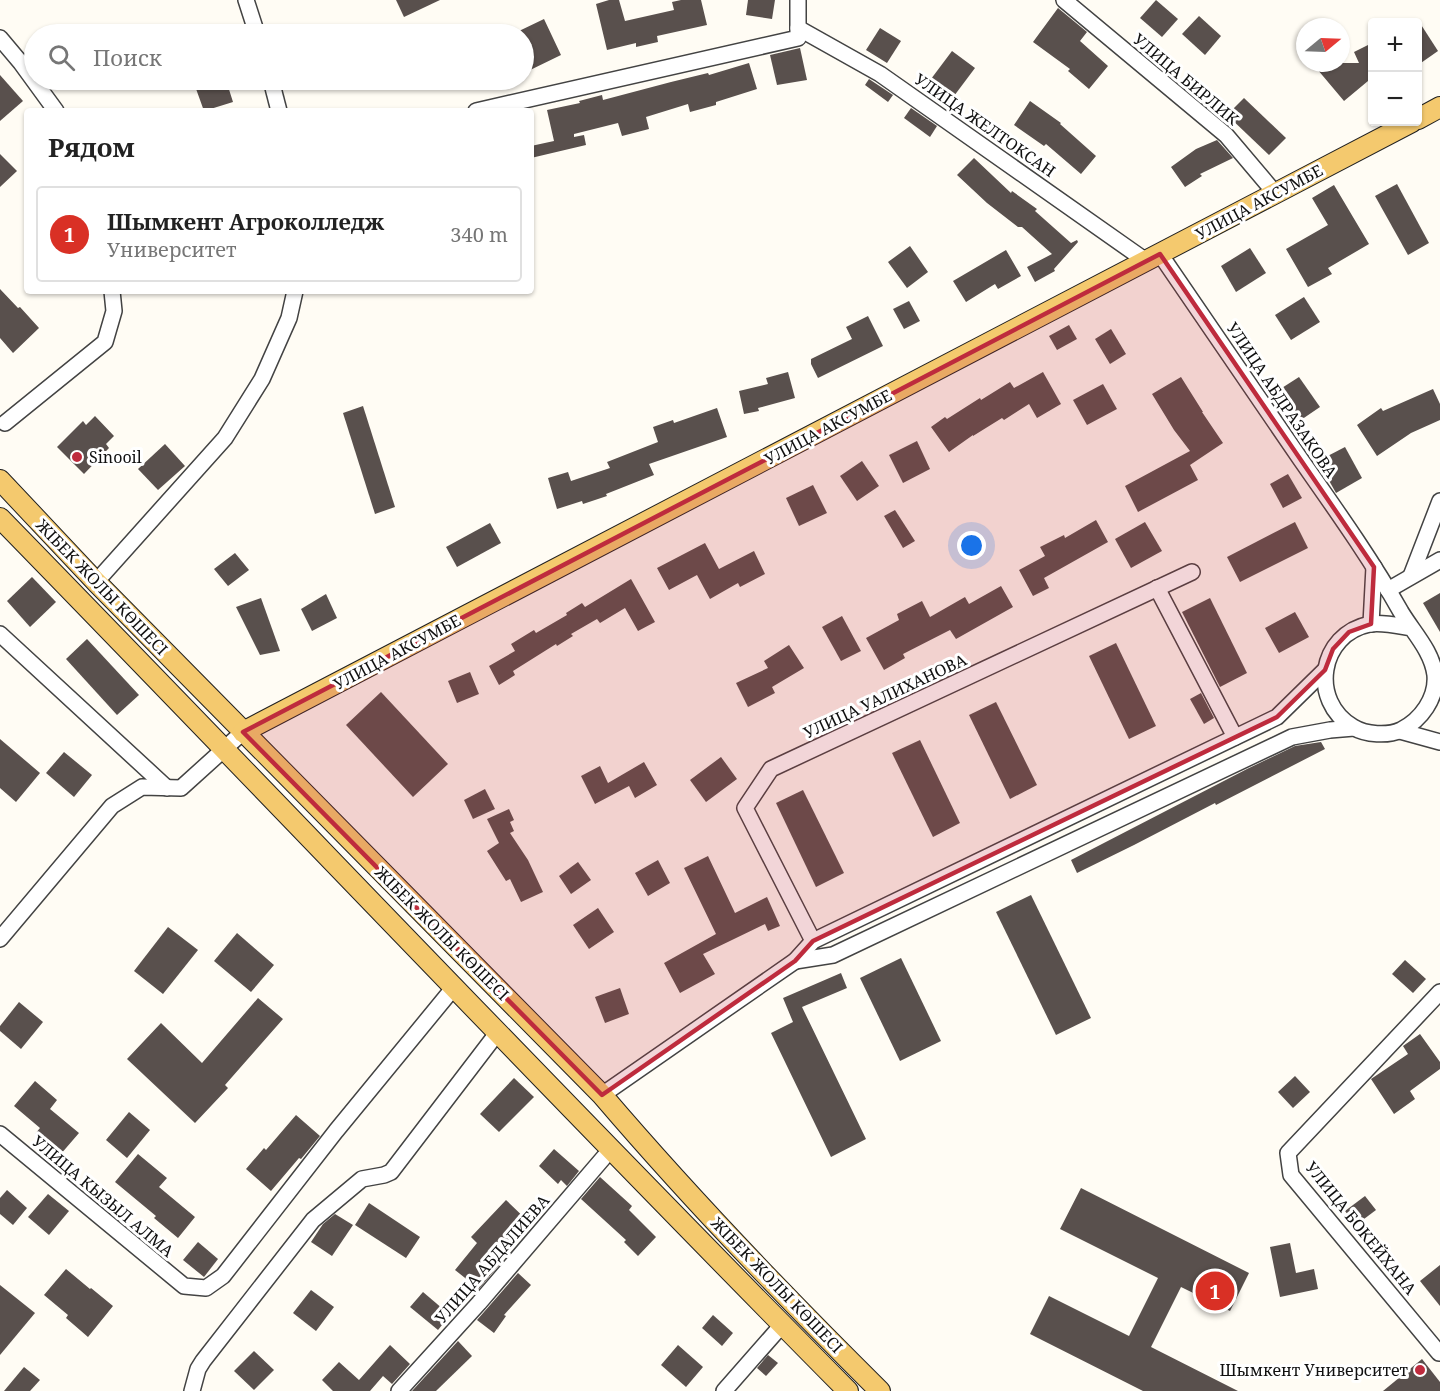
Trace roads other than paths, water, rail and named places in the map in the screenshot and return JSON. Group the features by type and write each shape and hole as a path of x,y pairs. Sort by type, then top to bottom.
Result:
{"main road":[{"path":"1422,117 1440,107"},
{"name":"УЛИЦА АКСУМБЕ","path":"243,732 1404,126"},
{"name":"ЖІБЕК ЖОЛЫ КӨШЕСІ","path":"0,480 96,582 602,1095 797,1308 880,1391"},
{"name":"ЖІБЕК ЖОЛЫ КӨШЕСІ","path":"0,518 848,1391"}],"street":[{"path":"246,0 253,24"},
{"path":"489,108 798,39 798,0"},
{"name":"УЛИЦА БИРЛИК","path":"1064,0 1226,135 1275,193"},
{"name":"УЛИЦА ЖЕЛТОКСАН","path":"798,28 880,74 1153,257"},
{"path":"0,38 24,67"},
{"path":"41,90 54,108"},
{"path":"274,90 278,108"},
{"name":"УЛИЦА АБДРАЗАКОВА","path":"1153,257 1374,567 1411,628"},
{"path":"5,423 105,342 114,311 112,294"},
{"path":"96,582 225,438 262,379 289,318 294,294"},
{"path":"1411,576 1440,501"},
{"path":"1388,590 1440,560"},
{"path":"1371,624 1374,567"},
{"name":"УЛИЦА УАЛИХАНОВА","path":"813,941 745,808 771,769 1192,572"},
{"path":"1157,588 1235,737"},
{"path":"795,961 833,955 1292,737 1354,728 1377,735 1400,731 1419,718 1432,699 1435,676 1438,672 1411,628 1371,624 1349,632 1333,649 1325,670 1326,693 1337,714 1354,728"},
{"path":"0,634 167,788"},
{"path":"602,1095 795,961 813,941 1277,717 1325,670"},
{"path":"1400,731 1440,742"},
{"path":"0,939 112,806 142,787 181,788 243,732"},
{"name":"УЛИЦА КЫЗЫЛ АЛМА","path":"0,1134 184,1286 206,1288 223,1276 336,1131 454,986"},
{"name":"УЛИЦА БОКЕЙХАНА","path":"1439,1353 1291,1175 1288,1153 1440,992"},
{"path":"192,1391 198,1369 203,1361 313,1220 362,1179 391,1172 498,1032"},
{"name":"УЛИЦА АБДАЛИЕВА","path":"399,1391 479,1303 612,1149"},
{"path":"724,1391 782,1325"}],"place":[{"name":"Sinooil","path":"77,457"},
{"name":"Шымкент Агроколледж","path":"1215,1291"},
{"name":"Шымкент Университет","path":"1420,1370"}]}
